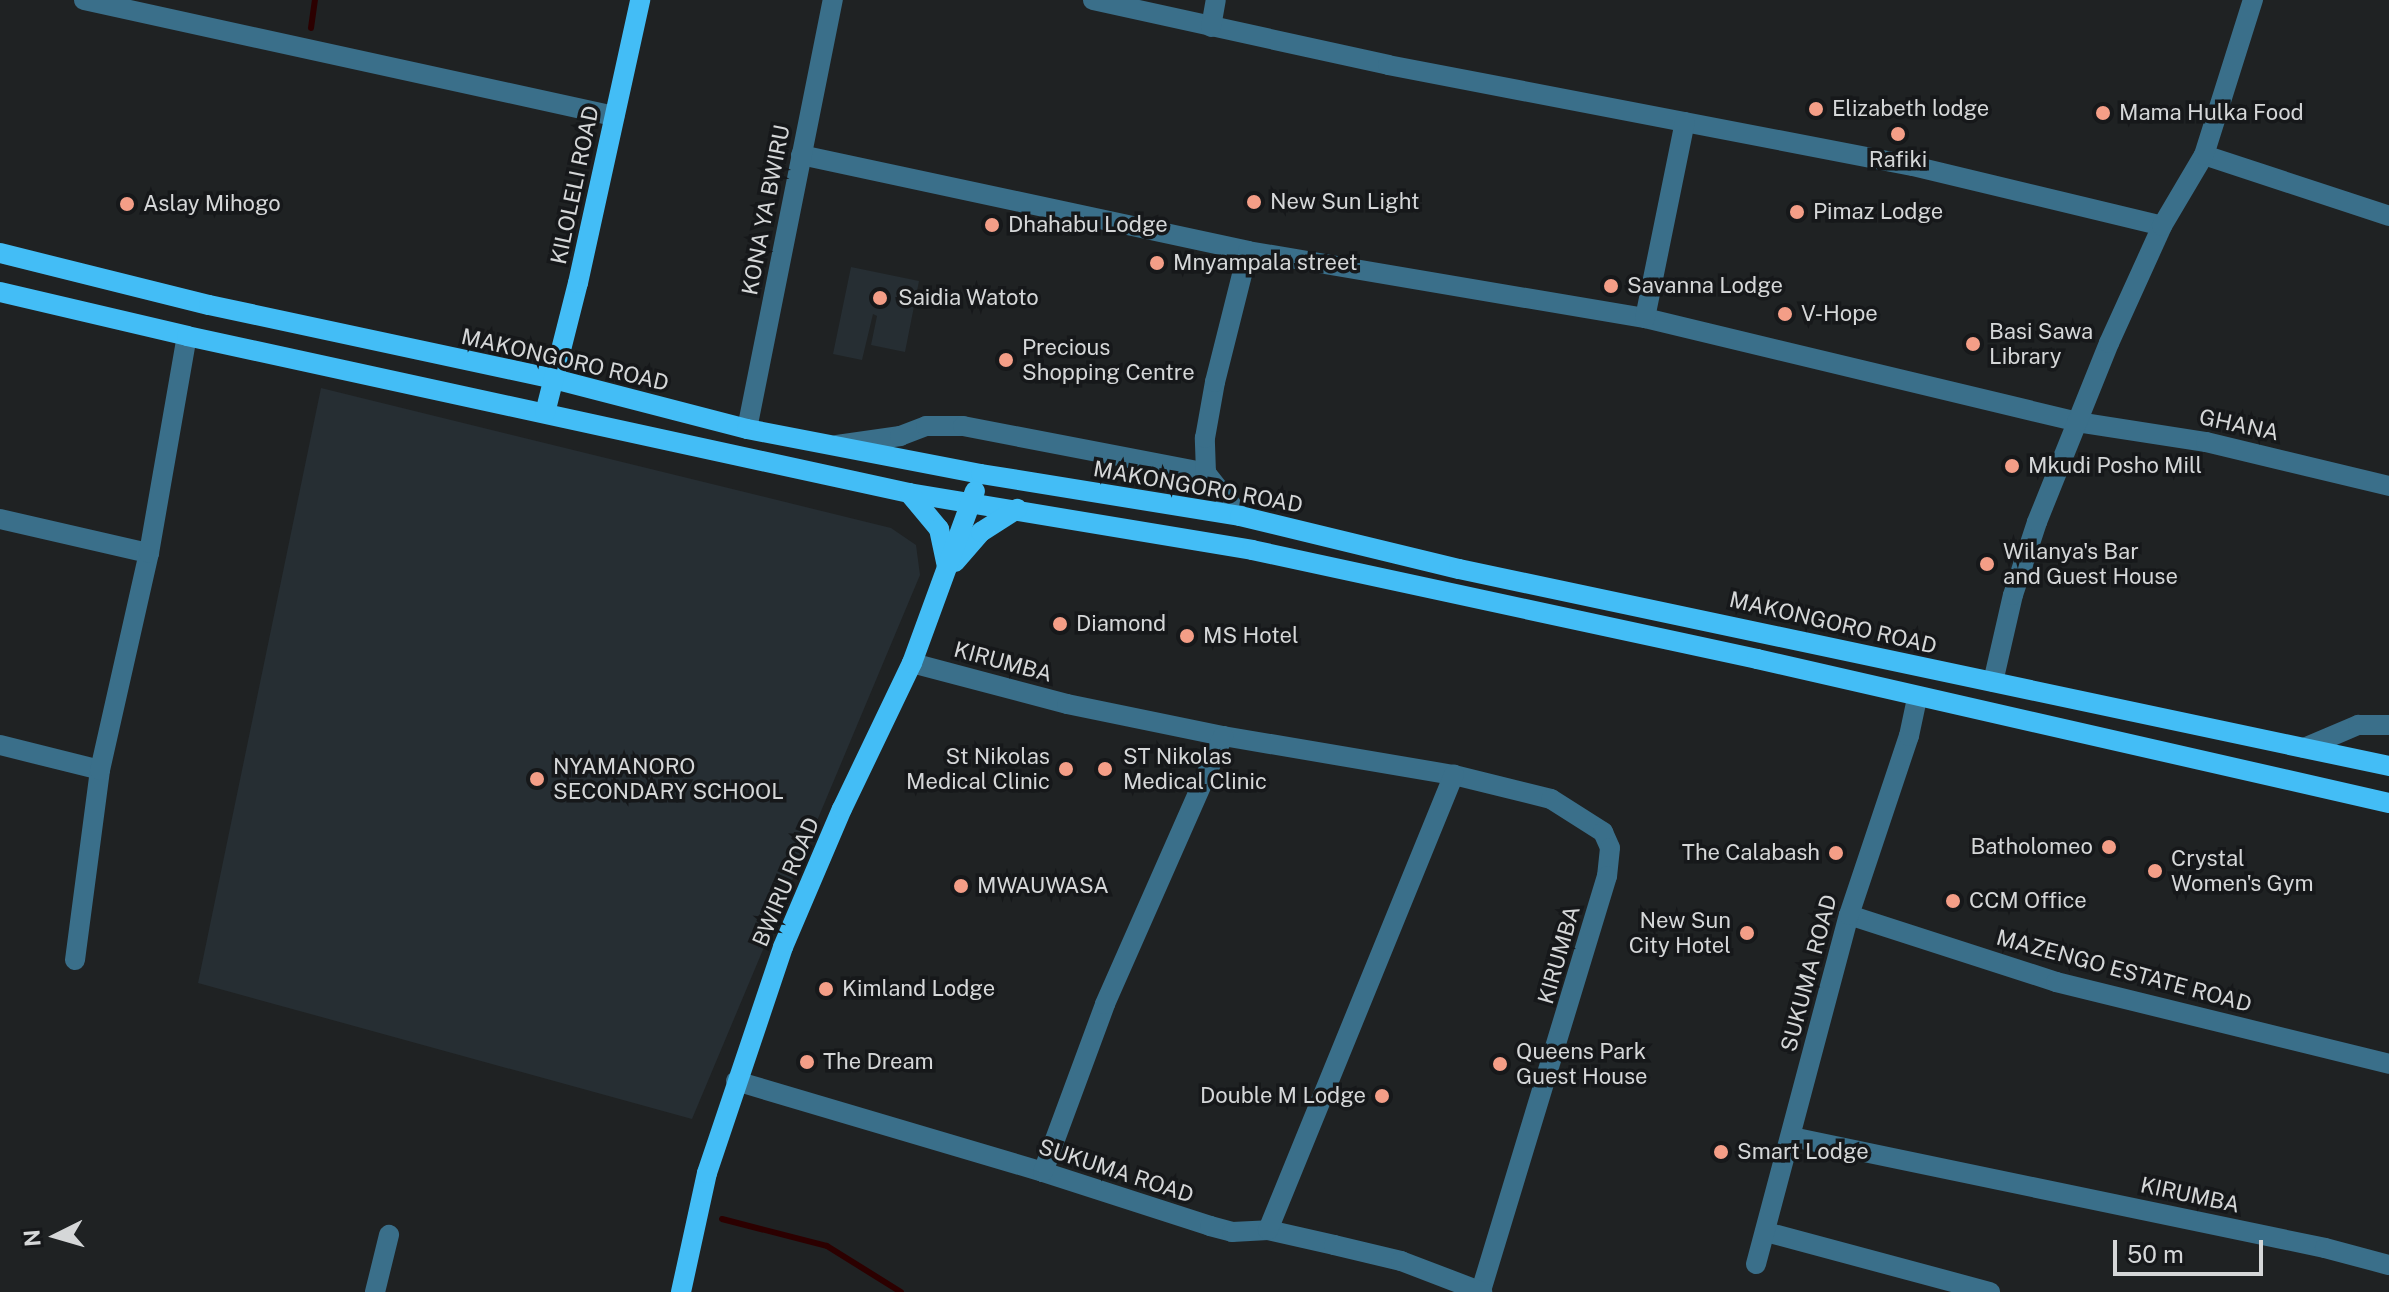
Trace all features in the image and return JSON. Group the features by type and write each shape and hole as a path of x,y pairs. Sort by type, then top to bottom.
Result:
{"main road":[{"name":"KILOLELI ROAD","path":"545,413 640,0"},
{"name":"MAKONGORO ROAD","path":"0,253 209,305 554,379 747,429 981,474 1240,516 1459,569 2389,766"},
{"path":"0,292 187,336 909,493 1252,550 2389,803"},
{"name":"BWIRU ROAD","path":"681,1292 707,1173 783,947 842,809 912,663 981,474"},
{"path":"909,493 939,529 947,571"},
{"path":"947,571 981,532 1017,509"}],"street":[{"path":"84,0 614,116"},
{"name":"KONA YA BWIRU","path":"747,429 833,0"},
{"path":"1093,0 1211,27 1913,166 2162,226"},
{"path":"1211,27 1216,0"},
{"path":"1993,682 2013,595 2077,422 2162,226 2204,155 2253,0"},
{"path":"1645,318 1685,122"},
{"name":"GHANA","path":"801,155 1248,251 1645,318 2077,422 2206,442 2389,486"},
{"path":"2204,155 2389,216"},
{"path":"1240,516 1206,473 1205,438 1215,382 1248,251"},
{"path":"75,960 100,770 149,553 187,336"},
{"path":"834,446 900,436 926,426 963,426 1206,473"},
{"path":"0,519 149,553"},
{"name":"KIRUMBA","path":"912,663 1067,704 1223,736 1454,775 1551,799 1603,832 1610,848 1607,876 1482,1292"},
{"name":"SUKUMA ROAD","path":"1756,1264 1849,915 1909,736 1917,697"},
{"path":"2304,748 2358,725 2389,725"},
{"path":"1043,1172 1105,1004 1223,736"},
{"path":"0,745 100,770"},
{"path":"1268,1230 1454,775"},
{"name":"MAZENGO ESTATE ROAD","path":"1849,915 2056,982 2389,1064"},
{"name":"SUKUMA ROAD","path":"736,1081 1232,1232 1268,1230 1401,1261 1482,1292"},
{"name":"KIRUMBA","path":"1792,1137 2325,1248 2389,1265"},
{"path":"1766,1232 1990,1292"},
{"path":"375,1292 389,1235"}],"shaded area":[{"name":"Saidia Watoto","path":"851,267 919,281 905,352 871,345 877,316 873,314 862,360 833,354"},
{"name":"NYAMANORO SECONDARY SCHOOL","path":"321,388 891,528 916,545 920,575 692,1119 198,983"}],"waterway":[{"path":"311,28 315,0"},
{"path":"722,1219 827,1246 901,1292"}],"place":[{"name":"Elizabeth lodge","path":"1816,109"},
{"name":"Mama Hulka Food","path":"2103,113"},
{"name":"Rafiki","path":"1898,134"},
{"name":"New Sun Light","path":"1254,202"},
{"name":"Aslay Mihogo","path":"127,204"},
{"name":"Pimaz Lodge","path":"1797,212"},
{"name":"Dhahabu Lodge","path":"992,225"},
{"name":"Mnyampala street","path":"1157,263"},
{"name":"Savanna Lodge","path":"1611,286"},
{"name":"Saidia Watoto","path":"880,298"},
{"name":"V-Hope","path":"1785,314"},
{"name":"Basi Sawa Library","path":"1973,344"},
{"name":"Precious Shopping Centre","path":"1006,360"},
{"name":"Mkudi Posho Mill","path":"2012,466"},
{"name":"Wilanya's Bar and Guest House","path":"1987,564"},
{"name":"Diamond","path":"1060,624"},
{"name":"MS Hotel","path":"1187,636"},
{"name":"St Nikolas Medical Clinic","path":"1066,769"},
{"name":"ST Nikolas Medical Clinic","path":"1105,769"},
{"name":"NYAMANORO SECONDARY SCHOOL","path":"537,779"},
{"name":"Batholomeo","path":"2109,847"},
{"name":"The Calabash","path":"1836,853"},
{"name":"Crystal Women's Gym","path":"2155,871"},
{"name":"MWAUWASA","path":"961,886"},
{"name":"CCM Office","path":"1953,901"},
{"name":"New Sun City Hotel","path":"1747,933"},
{"name":"Kimland Lodge","path":"826,989"},
{"name":"The Dream","path":"807,1062"},
{"name":"Queens Park Guest House","path":"1500,1064"},
{"name":"Double M Lodge","path":"1382,1096"},
{"name":"Smart Lodge","path":"1721,1152"}]}
